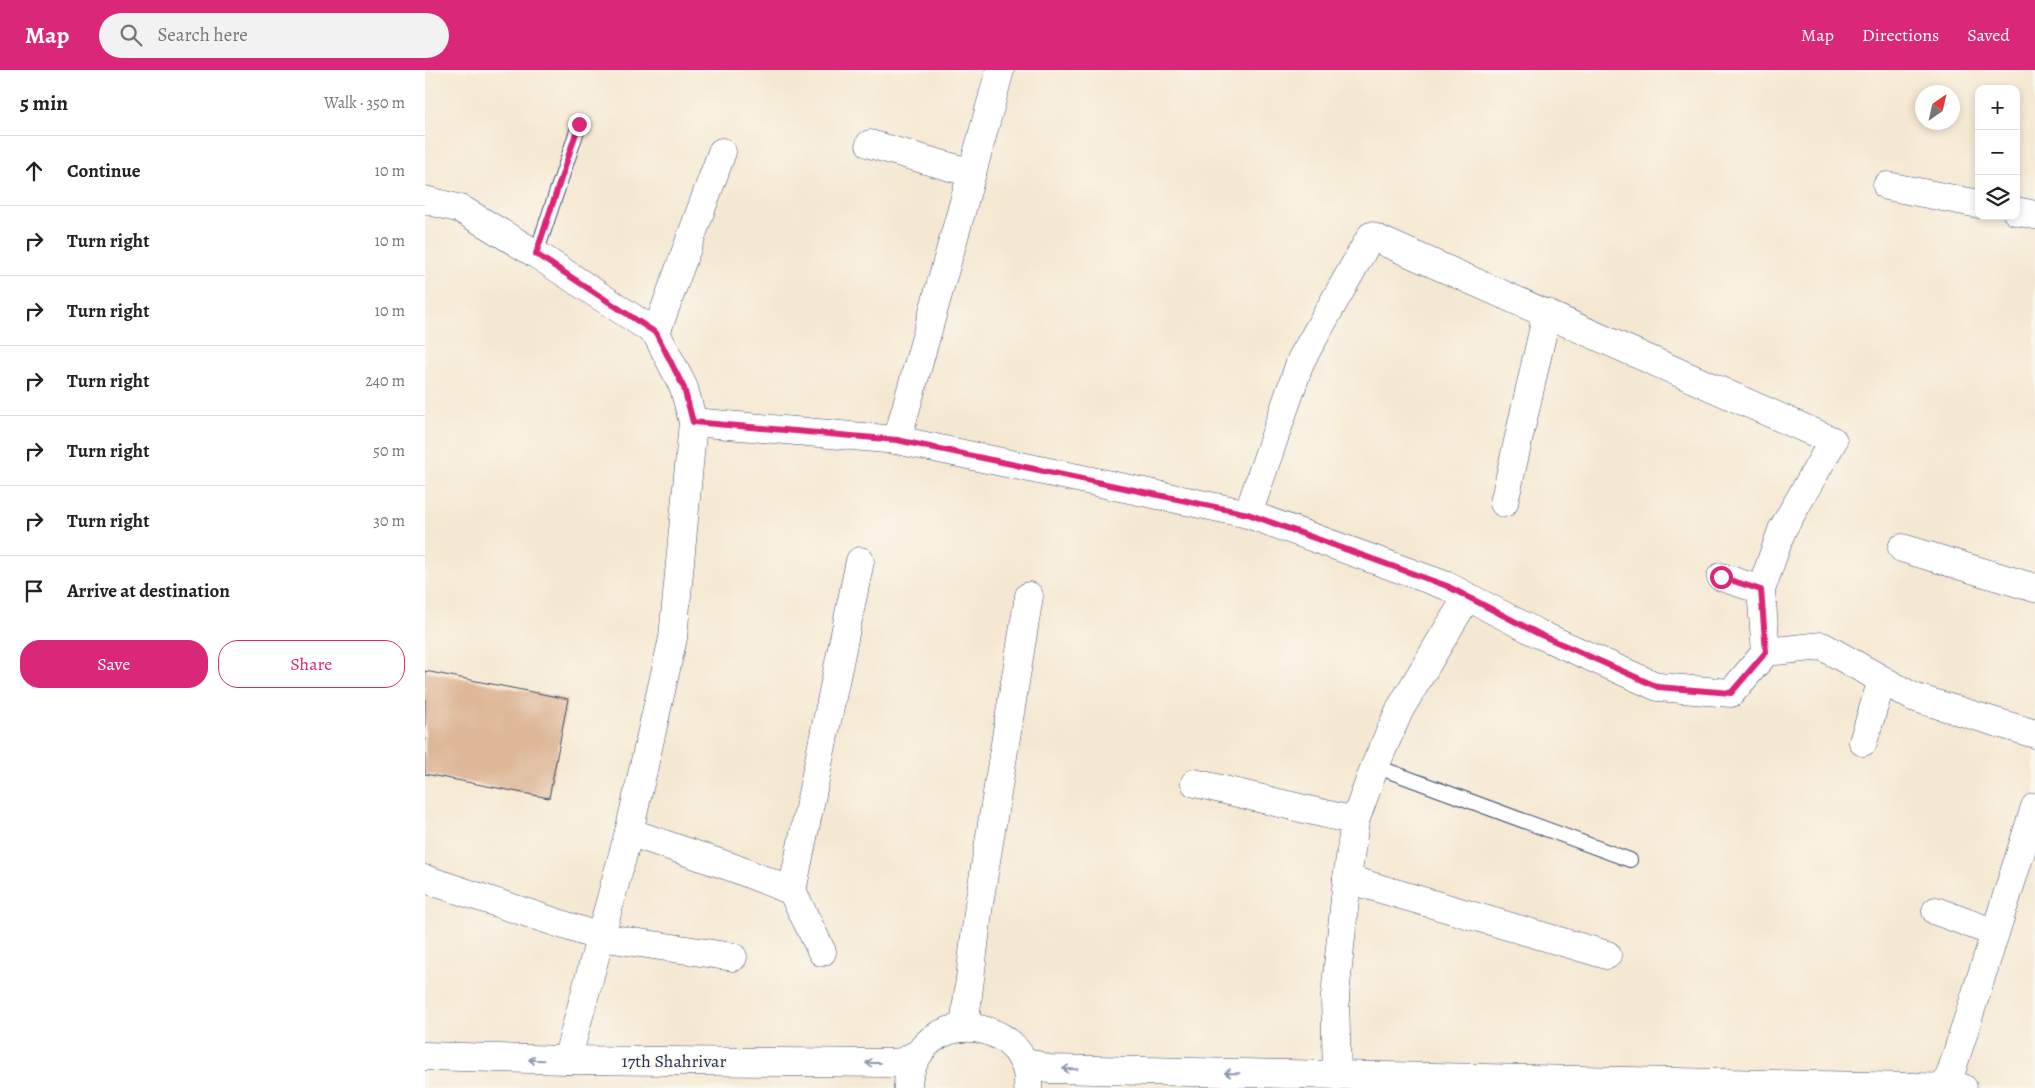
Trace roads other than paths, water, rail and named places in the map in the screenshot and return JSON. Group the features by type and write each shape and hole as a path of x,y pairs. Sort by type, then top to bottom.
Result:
{"street":[{"path":"897,440 1000,70"},
{"path":"870,144 972,173"},
{"path":"656,333 722,152"},
{"path":"1887,186 1975,203"},
{"path":"425,200 461,209 536,254 656,333 684,388 693,422 673,638 629,832 567,1060"},
{"path":"2020,212 2035,215"},
{"path":"1248,514 1301,360 1371,236 1833,441 1782,530 1761,590 1766,652"},
{"path":"1504,503 1547,314"},
{"path":"693,422 897,440 1248,514 1447,586 1539,634 1658,687 1731,693 1766,652 1822,646 1913,697 2035,734"},
{"path":"1902,548 2035,588"},
{"path":"822,952 793,891 860,561"},
{"path":"1721,577 1761,590"},
{"path":"964,1028 979,904 1029,596"},
{"path":"1337,1075 1335,996 1355,821 1375,766 1400,709 1467,597"},
{"path":"1863,742 1882,680"},
{"path":"1195,783 1355,821"},
{"path":"1946,1088 2035,807"},
{"path":"629,832 734,868 793,891"},
{"path":"425,879 600,937 733,957"},
{"path":"1347,879 1607,955"},
{"path":"1936,911 1995,933"},
{"path":"908,1088 912,1064 923,1047 938,1034 957,1028 977,1027 996,1033 1012,1045 1022,1060 1029,1081 1028,1088"},
{"name":"17th Shahrivar","path":"425,1056 567,1060 890,1063 902,1062 919,1052"},
{"path":"1022,1060 1047,1069 1963,1088"}],"lane":[{"path":"536,254 579,124"},
{"path":"1375,766 1630,860"}]}
